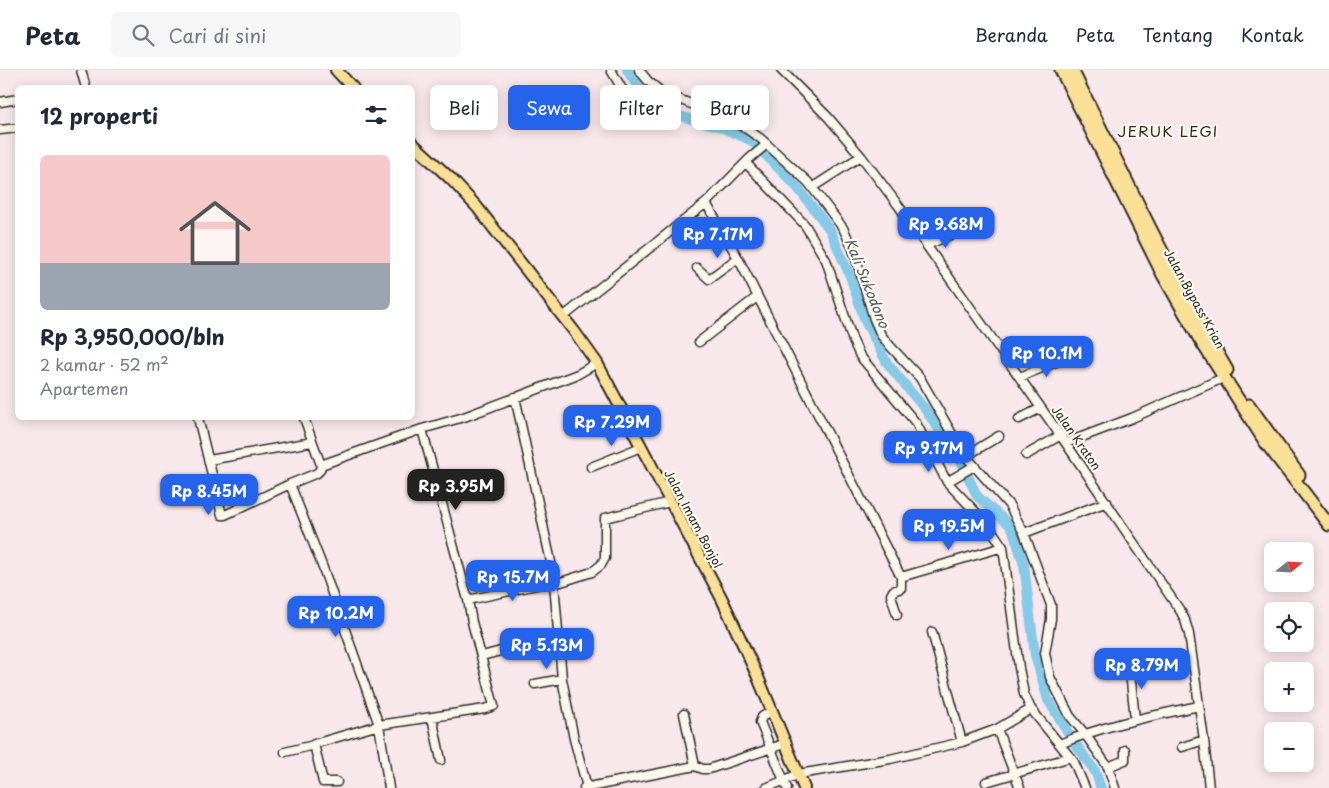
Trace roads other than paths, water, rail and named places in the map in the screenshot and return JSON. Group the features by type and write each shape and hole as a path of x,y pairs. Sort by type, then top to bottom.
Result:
{"highway":[{"name":"Jalan Bypass Krian","path":"1061,70 1162,272 1199,338 1266,443 1329,525"},
{"name":"Jalan Bypass Krian","path":"1072,70 1124,179 1194,313 1256,415 1300,476 1329,512"}],"main road":[{"path":"336,70 350,85"},
{"name":"Jalan Imam Bonjol","path":"415,146 451,178 477,207 597,363 722,599 787,743 802,782"}],"street":[{"path":"81,70 85,85"},
{"path":"611,70 620,85"},
{"path":"639,70 663,93 729,120 755,134 764,146 812,187 846,233 881,335 920,378 971,467 1009,505 1024,533 1051,604 1051,619 1045,648 1046,664 1050,677 1082,735 1108,767 1115,788"},
{"name":"Jalan Kraton","path":"781,70 828,117 861,156 927,245 958,292 1061,435 1185,620 1204,740 1209,788"},
{"path":"0,102 15,100"},
{"path":"0,130 15,128"},
{"path":"563,317 706,203 764,146"},
{"path":"812,187 861,156"},
{"path":"747,161 801,219 817,243 832,275 858,352 916,423 949,481 988,525 1003,547 1022,688 1031,709 1062,743 1071,757 1085,788"},
{"path":"706,203 738,258 901,577 901,588 893,591 891,595 898,616"},
{"path":"927,245 957,232"},
{"path":"697,268 710,280 738,258"},
{"path":"699,342 757,297"},
{"path":"1020,377 1066,358"},
{"path":"321,465 422,429 464,417 578,374 597,363"},
{"path":"1066,443 1132,418 1223,378"},
{"path":"515,397 554,582 562,679 586,788 695,766 709,769 787,743"},
{"path":"1019,419 1041,408"},
{"path":"199,420 222,515 320,470 321,465 305,420"},
{"path":"285,752 380,725 493,707 493,700 468,600 422,429"},
{"path":"1026,455 1061,435"},
{"path":"966,456 999,436"},
{"path":"209,460 312,442"},
{"path":"592,467 641,447"},
{"path":"949,481 971,467"},
{"path":"290,484 323,568 380,725 389,788"},
{"path":"468,600 560,582 592,572 601,565 605,555 606,518 670,502"},
{"path":"1024,533 1107,502"},
{"path":"901,577 1003,547"},
{"path":"932,632 962,742"},
{"path":"482,656 512,648"},
{"path":"1129,663 1135,719"},
{"path":"535,684 562,679"},
{"path":"1062,743 1135,719 1199,706"},
{"path":"772,710 762,717 760,722 788,788 802,782 962,742 997,728 1031,709"},
{"path":"684,714 695,766"},
{"path":"432,717 441,760"},
{"path":"997,728 1020,788"},
{"path":"1182,747 1204,740"},
{"path":"314,745 324,783 337,782"},
{"path":"1108,767 1125,759 1125,750"},
{"path":"986,782 1071,757"},
{"path":"627,779 629,788"},
{"path":"766,788 783,780 802,782"}],"waterway":[{"name":"Kali Sukodono","path":"627,70 646,99 672,114 721,127 752,141 797,187 830,230 850,276 865,321 887,363 924,408 959,457 977,496 1012,527 1024,565 1035,655 1048,700 1072,739 1095,771 1101,788"}],"district":[{"name":"JERUK LEGI","path":"1168,132"}]}
